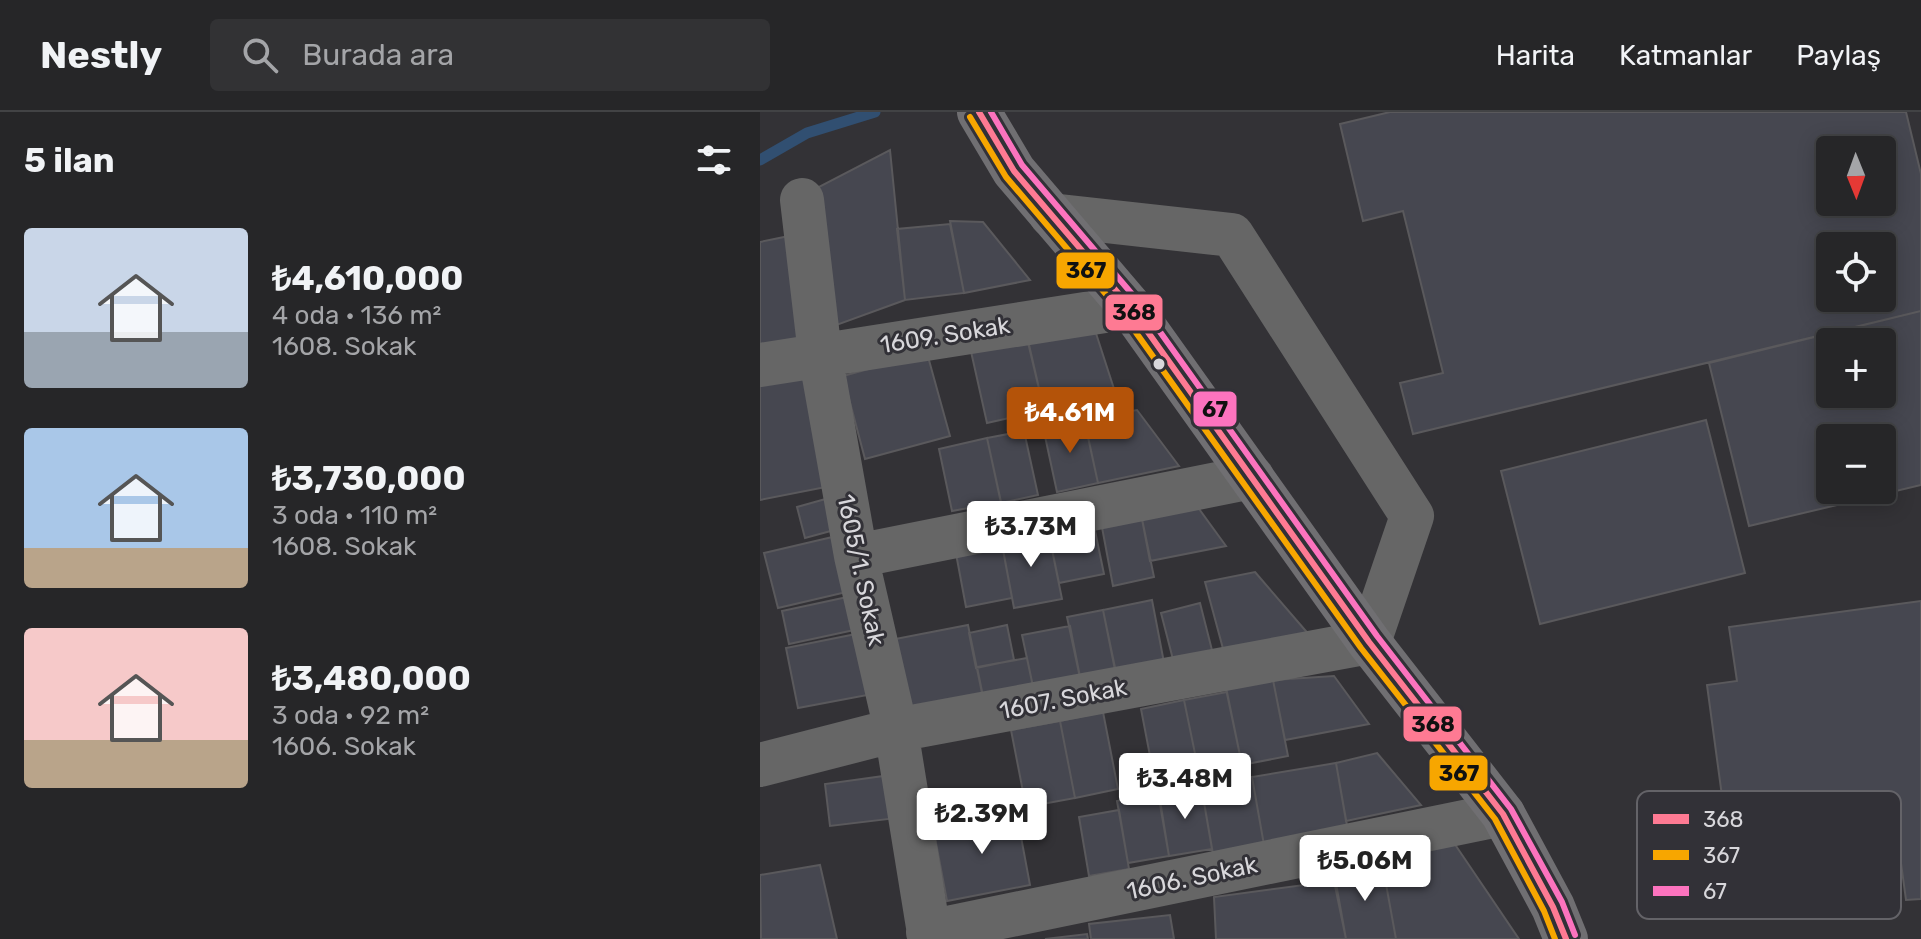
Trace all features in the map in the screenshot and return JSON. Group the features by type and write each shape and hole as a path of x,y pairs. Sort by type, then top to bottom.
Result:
{"main road":[{"path":"979,112 1014,171 1130,307 1369,642 1503,814 1560,923 1589,939"}],"street":[{"name":"1605/1. Sokak","path":"802,200 820,354 856,556 896,730 929,935"},
{"path":"1051,215 1232,235 1412,516 1369,642"},
{"name":"1609. Sokak","path":"760,365 1130,307"},
{"path":"856,556 1252,477"},
{"name":"1607. Sokak","path":"760,765 896,730 1369,642"},
{"name":"1606. Sokak","path":"929,935 1503,814"}],"building":[{"path":"1390,112 1906,112 1921,174 1921,311 1851,328 1816,328 1816,336 1413,434 1400,383 1443,373 1403,211 1363,221 1340,124"},
{"path":"890,150 905,300 831,327 813,190"},
{"path":"950,221 983,222 1030,280 964,293"},
{"path":"950,224 964,293 905,300 897,229"},
{"path":"789,236 809,340 760,350 760,242"},
{"path":"1921,311 1921,485 1896,491 1896,424 1816,424 1816,504 1841,504 1749,526 1709,363 1816,337 1816,408 1896,408 1896,328 1852,328"},
{"path":"1092,321 1116,395 1044,410 1027,336"},
{"path":"1026,334 1044,410 987,423 970,347"},
{"path":"927,353 950,436 865,459 843,376"},
{"path":"807,360 831,486 760,500 760,369"},
{"path":"1137,410 1179,466 1098,483 1084,419"},
{"path":"1084,418 1098,483 1057,492 1043,427"},
{"path":"1706,420 1745,573 1540,624 1501,471"},
{"path":"1024,431 1038,495 1001,503 987,438"},
{"path":"987,438 1001,502 952,511 939,449"},
{"path":"829,498 838,529 805,538 797,507"},
{"path":"1194,502 1226,546 1150,561 1141,514"},
{"path":"1141,514 1154,577 1113,586 1101,522"},
{"path":"1093,521 1104,574 1059,583 1048,530"},
{"path":"1048,530 1062,599 1014,608 1001,539"},
{"path":"1000,534 1012,598 966,607 954,543"},
{"path":"841,535 855,590 778,608 764,553"},
{"path":"1255,572 1311,637 1225,656 1205,582"},
{"path":"852,596 859,629 789,644 782,611"},
{"path":"1152,600 1166,673 1118,682 1103,610"},
{"path":"1921,601 1921,899 1906,900 1901,863 1901,791 1721,791 1707,685 1737,681 1729,627"},
{"path":"1200,603 1215,662 1176,671 1161,613"},
{"path":"1103,610 1117,680 1082,687 1067,617"},
{"path":"968,625 983,698 899,715 885,641"},
{"path":"1007,625 1014,660 976,668 969,633"},
{"path":"1070,626 1082,687 1035,696 1022,635"},
{"path":"866,632 878,693 798,708 786,648"},
{"path":"1027,658 1035,696 985,706 977,667"},
{"path":"1334,676 1369,724 1285,740 1273,680"},
{"path":"1273,680 1288,756 1242,765 1226,689"},
{"path":"1227,692 1242,765 1199,773 1184,700"},
{"path":"1184,700 1199,773 1155,782 1141,709"},
{"path":"1103,712 1118,789 1075,798 1060,721"},
{"path":"1060,721 1075,798 1026,807 1011,730"},
{"path":"1377,753 1421,805 1346,821 1336,763"},
{"path":"1336,763 1348,831 1264,845 1252,777"},
{"path":"891,775 897,818 830,826 825,784"},
{"path":"1252,777 1264,845 1213,854 1201,785"},
{"path":"1201,785 1212,849 1169,856 1158,793"},
{"path":"1159,794 1169,856 1128,863 1117,801"},
{"path":"1016,810 1030,885 947,901 933,827"},
{"path":"1119,810 1129,869 1089,876 1079,817"},
{"path":"1452,840 1519,939 1396,939 1382,862"},
{"path":"1382,862 1396,939 1346,939 1334,872"},
{"path":"820,865 837,939 761,939 760,875"},
{"path":"1334,881 1346,939 1216,939 1214,897"},
{"path":"1170,915 1174,939 1091,939 1089,924"},
{"path":"1087,934 1088,939 1045,939"}],"waterway":[{"path":"760,160 807,133 875,112"}],"transit line":[{"name":"368","path":"979,112 1014,171 1130,307 1369,642 1503,814 1553,907 1566,939"},
{"name":"67","path":"991,112 1022,165 1138,301 1377,636 1511,809 1562,902 1575,935"},
{"name":"367","path":"970,117 1006,177 1122,313 1361,648 1495,819 1544,911 1555,939"}]}
